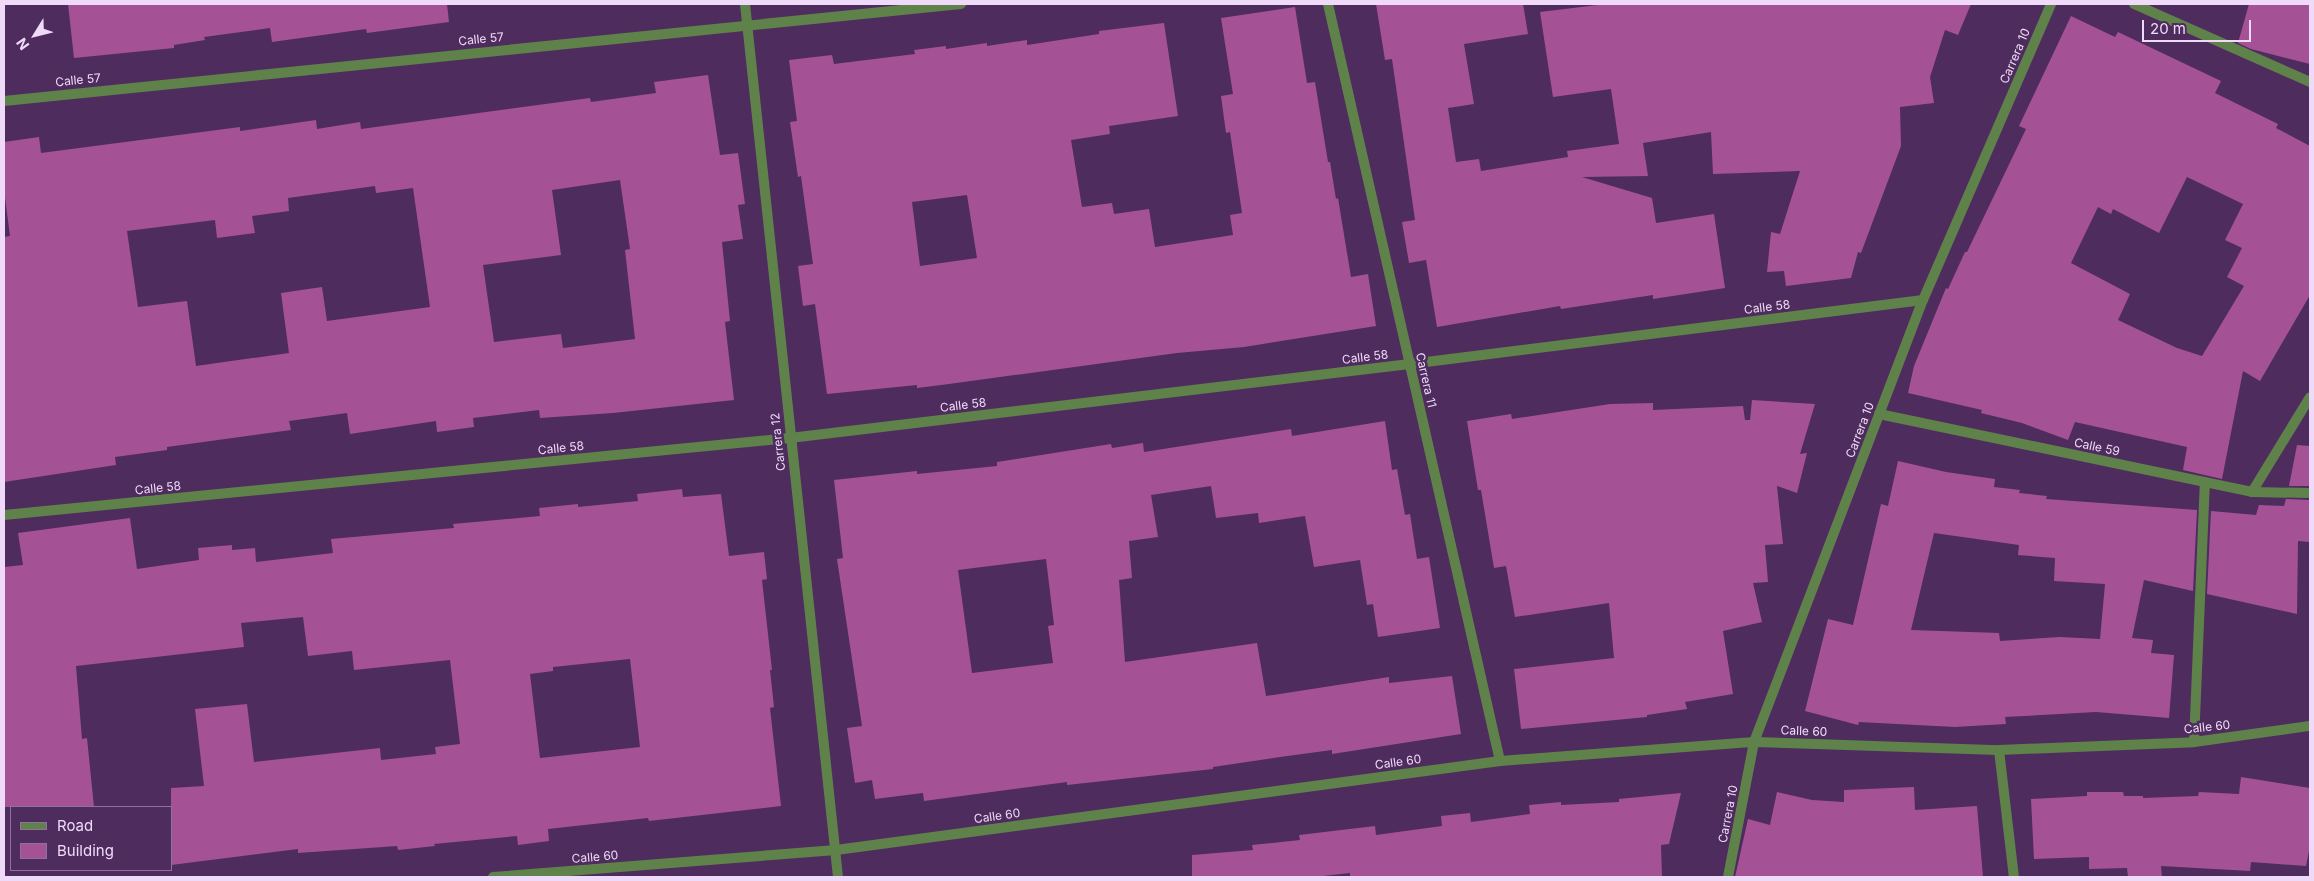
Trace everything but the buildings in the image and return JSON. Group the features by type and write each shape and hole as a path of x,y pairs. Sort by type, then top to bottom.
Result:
{"street":[{"name":"Carrera 12","path":"745,4 838,877"},
{"name":"Calle 57","path":"4,101 747,24 961,4"},
{"name":"Carrera 11","path":"1328,4 1500,761"},
{"name":"Carrera 10","path":"1728,877 1754,742 1923,300 2051,4"},
{"path":"2134,4 2310,82"},
{"name":"Calle 58","path":"4,515 790,438 1410,364 1923,300"},
{"path":"2252,492 2310,397"},
{"name":"Calle 59","path":"1879,414 2252,492 2310,493"},
{"path":"2194,742 2205,482"},
{"name":"Calle 60","path":"493,877 836,850 1500,761 1754,742 1998,750 2194,742 2310,726"},
{"path":"1998,750 2014,877"}]}
